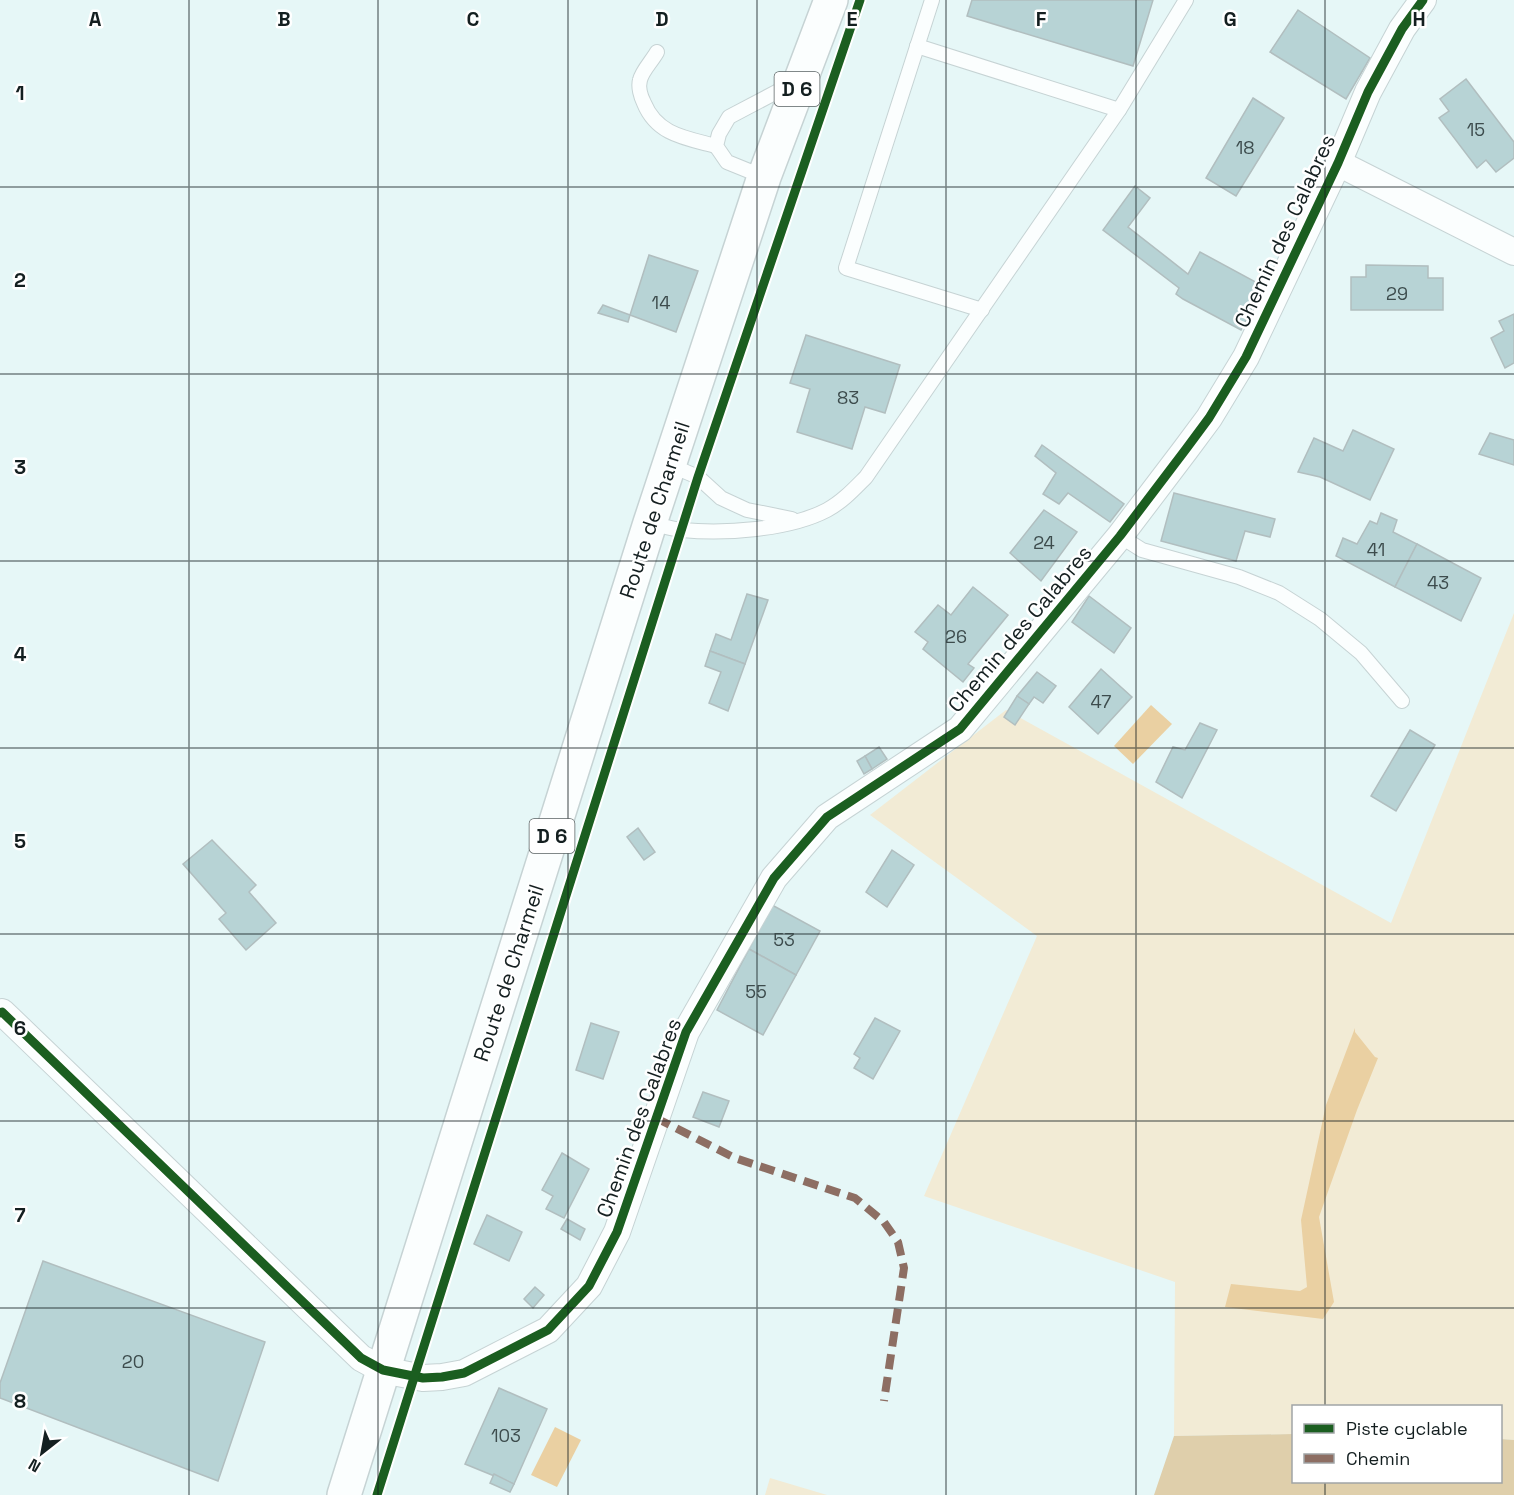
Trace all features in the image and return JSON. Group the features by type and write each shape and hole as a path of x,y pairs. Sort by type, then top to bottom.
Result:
{"main road":[{"name":"Route de Charmeil","path":"764,177 807,0"},
{"name":"Route de Charmeil","path":"344,1495 650,523 764,177 831,0"}],"street":[{"name":"Chemin des Calabres","path":"0,1013 2,1012 90,1096 361,1358 383,1370 423,1378 442,1377 464,1373 548,1330 589,1286 617,1232 686,1032 774,878 827,817 960,729 1120,536 1209,418 1246,357 1338,163 1368,92 1402,29 1423,0"},
{"path":"1338,163 1514,252"}],"lane":[{"path":"932,0 846,268 982,310"},
{"path":"650,523 681,530 753,530 800,521 827,510 845,498 866,477 1119,110 1186,0"},
{"path":"917,46 1119,110"},
{"path":"657,52 640,80 641,97 649,116 663,129 682,137 716,146 727,162 764,177"},
{"path":"716,146 719,134 729,117 784,88"},
{"path":"669,465 698,477 721,498 747,510 800,521"},
{"path":"1120,536 1142,550 1239,577 1279,593 1320,619 1361,653 1402,700"}],"shaded area":[{"path":"1514,613 1514,1440 1502,1439 1502,1405 1292,1405 1292,1434 1174,1436 1175,1282 924,1196 1037,936 870,815 1006,710 1391,923"},
{"path":"1151,705 1172,724 1133,764 1114,746"},
{"path":"1355,1028 1355,1032 1378,1058 1319,1217 1334,1302 1323,1319 1225,1307 1231,1284 1300,1291 1307,1287 1301,1220 1326,1105"},
{"path":"555,1427 581,1440 557,1487 531,1475"},
{"path":"1292,1434 1292,1483 1502,1483 1502,1439 1514,1440 1514,1495 1154,1495 1174,1436"},
{"path":"770,1478 827,1495 765,1495"}],"building":[{"path":"972,0 1153,0 1133,66 967,16"},
{"path":"1298,10 1370,58 1346,99 1270,52"},
{"path":"1466,79 1514,142 1514,158 1496,172 1486,160 1477,168 1439,118 1449,111 1440,99"},
{"path":"1253,98 1284,118 1236,196 1206,178"},
{"path":"1135,186 1150,198 1128,227 1188,274 1200,252 1263,286 1241,330 1176,294 1179,288 1103,230"},
{"path":"649,255 698,271 676,332 630,315"},
{"path":"1366,265 1428,266 1428,278 1443,278 1443,310 1351,310 1351,277 1366,277"},
{"path":"603,305 630,315 628,322 598,313"},
{"path":"1514,314 1514,363 1505,368 1491,338 1504,331 1499,321"},
{"path":"806,335 900,365 885,413 865,407 852,449 797,432 810,389 790,383"},
{"path":"1353,430 1394,449 1370,500 1320,477 1298,472 1314,438 1343,451"},
{"path":"1490,433 1514,440 1514,465 1479,454"},
{"path":"1042,445 1124,504 1110,522 1068,493 1059,504 1043,494 1056,473 1035,456"},
{"path":"1174,493 1275,519 1270,537 1245,531 1236,561 1161,541"},
{"path":"1044,510 1077,532 1041,581 1010,553"},
{"path":"1381,513 1397,520 1393,532 1417,544 1395,587 1336,556 1343,538 1357,544 1370,521 1377,524"},
{"path":"1417,544 1481,578 1461,621 1395,587"},
{"path":"973,587 1008,615 968,664 974,668 963,682 923,649 928,642 915,632 938,605 951,615"},
{"path":"747,594 768,600 745,664 710,651 716,634 731,640"},
{"path":"1089,596 1131,628 1114,653 1072,622"},
{"path":"710,651 745,664 728,711 709,703 721,672 705,666"},
{"path":"1101,669 1132,697 1098,734 1069,707"},
{"path":"1037,672 1056,686 1043,703 1034,697 1029,704 1017,696"},
{"path":"1017,696 1029,704 1015,725 1004,717"},
{"path":"1200,723 1217,730 1182,798 1156,782 1173,747 1185,750"},
{"path":"1410,730 1435,745 1396,811 1371,796"},
{"path":"879,747 887,759 872,769 865,756"},
{"path":"865,756 872,769 864,774 857,761"},
{"path":"638,828 655,852 644,860 627,837"},
{"path":"212,840 256,885 249,892 276,923 246,950 219,919 226,913 183,864"},
{"path":"892,850 914,865 887,907 866,892"},
{"path":"772,905 820,931 796,975 749,949"},
{"path":"749,949 796,975 763,1035 717,1010"},
{"path":"875,1018 900,1031 873,1079 854,1068 860,1058 854,1054"},
{"path":"591,1023 619,1032 603,1079 576,1070"},
{"path":"703,1092 729,1101 719,1127 693,1117"},
{"path":"562,1153 589,1169 564,1218 546,1209 553,1196 542,1190"},
{"path":"487,1215 522,1232 509,1261 474,1244"},
{"path":"567,1219 585,1229 580,1240 561,1229"},
{"path":"43,1261 265,1342 218,1481 0,1398 0,1383"},
{"path":"535,1287 544,1295 533,1308 524,1299"},
{"path":"499,1388 547,1409 514,1484 465,1464"},
{"path":"494,1474 514,1484 510,1492 490,1483"}],"marked path":[{"path":"656,1118 735,1158 855,1198 884,1222 898,1242 904,1268 884,1401"}],"cycle path":[{"path":"377,1495 698,477 860,0"},
{"path":"0,1013 2,1012 361,1358 383,1370 423,1378 442,1377 464,1373 548,1330 589,1286 617,1232 686,1032 774,878 827,817 960,729 1120,536 1209,418 1246,357 1338,163 1368,92 1402,29 1423,0"}]}
